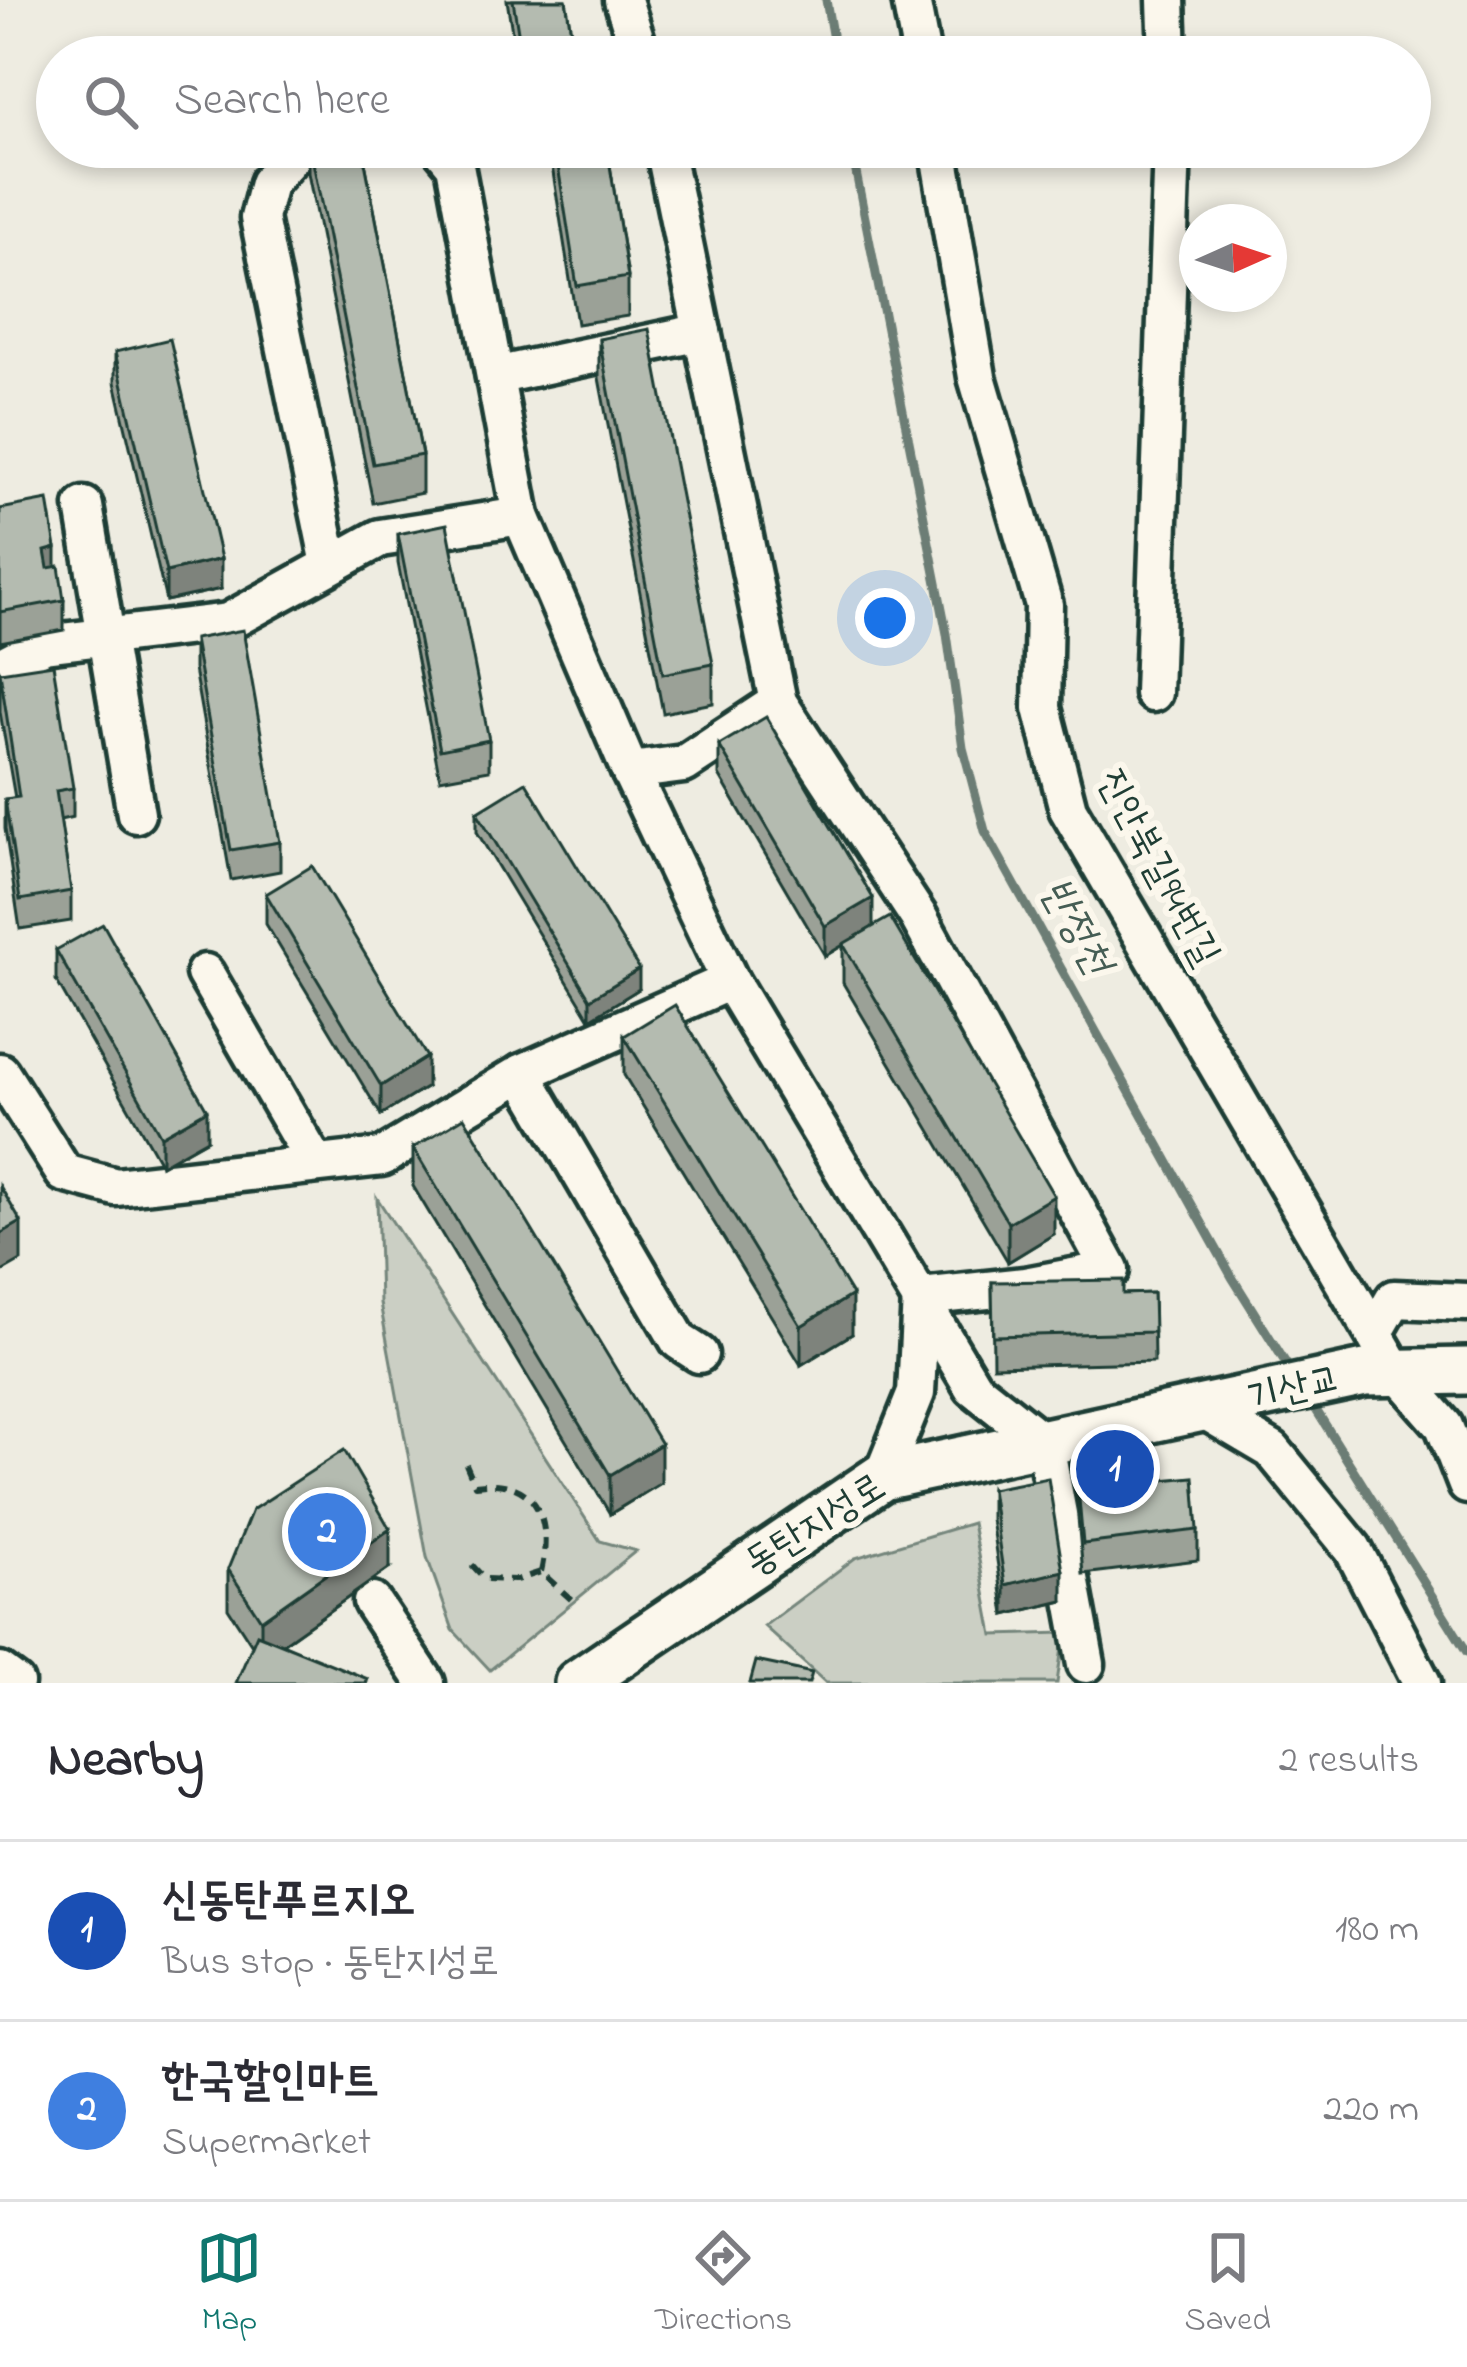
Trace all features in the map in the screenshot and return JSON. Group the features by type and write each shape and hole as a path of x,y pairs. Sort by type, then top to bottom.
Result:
{"main road":[{"path":"1378,1335 1467,1371"},
{"name":"기산교","path":"1215,1409 1378,1335"},
{"name":"동탄지성로","path":"578,1683 882,1478 1215,1409"}],"street":[{"path":"623,0 634,36"},
{"path":"911,0 918,36"},
{"path":"1166,0 1167,36"},
{"path":"281,168 268,183 259,218 330,565"},
{"path":"456,168 521,516 630,771 730,981 973,1387 1045,1444 1086,1664"},
{"path":"668,168 778,702 918,916 1110,1270 1025,1286 921,1297"},
{"name":"진안북길94번길","path":"942,168 977,377 1045,605 1042,708 1068,809 1378,1335"},
{"path":"1153,693 1171,168"},
{"path":"495,376 702,332"},
{"path":"85,506 136,814"},
{"path":"0,667 44,644 228,622 380,538 521,516"},
{"path":"630,771 684,764 778,702"},
{"path":"205,973 315,1163"},
{"path":"0,1072 64,1173 116,1187 382,1157 522,1073 730,981"},
{"path":"522,1073 679,1341 699,1354"},
{"path":"882,1478 916,1393 921,1297"},
{"path":"1467,1302 1378,1335 1456,1425 1467,1485"},
{"path":"1215,1409 1272,1450 1353,1550 1422,1683"},
{"path":"372,1602 427,1683"},
{"path":"0,1672 14,1683"}],"path":[{"path":"466,1464 476,1486 498,1482 535,1502 545,1523 541,1572"},
{"path":"472,1565 484,1579 516,1580 541,1572"},
{"path":"541,1572 574,1602"}],"shaded area":[{"path":"377,1198 600,1541 636,1551 490,1670 453,1630 427,1557 380,1303"},
{"path":"972,1523 993,1635 1064,1633 1057,1683 826,1683 764,1626 855,1558"}],"building":[{"path":"513,0 566,0 571,36 519,36"},
{"path":"314,168 366,168 422,455 373,464"},
{"path":"558,168 610,168 628,277 577,286"},
{"path":"649,329 713,664 663,674 599,339"},
{"path":"170,339 221,559 166,572 115,352"},
{"path":"48,500 56,548 45,551 48,568 59,566 64,600 0,612 0,509"},
{"path":"447,524 489,740 440,750 398,534"},
{"path":"243,630 280,842 231,850 194,639"},
{"path":"53,664 73,788 56,791 71,891 20,900 5,799 19,797 0,672"},
{"path":"766,717 873,898 825,926 719,745"},
{"path":"526,782 639,969 590,999 477,812"},
{"path":"312,866 427,1057 381,1086 266,894"},
{"path":"890,917 1054,1196 1008,1223 843,944"},
{"path":"103,924 207,1110 161,1136 56,950"},
{"path":"675,1005 852,1295 801,1326 624,1036"},
{"path":"464,1117 661,1444 610,1475 413,1148"},
{"path":"0,1186 21,1222 0,1234"},
{"path":"1123,1280 1123,1294 1153,1293 1154,1332 993,1336 992,1282"},
{"path":"344,1450 390,1529 261,1620 228,1569 252,1510"},
{"path":"1194,1477 1198,1530 1083,1544 1078,1488"},
{"path":"1048,1478 1063,1571 1005,1585 991,1489"},
{"path":"257,1634 368,1679 366,1683 236,1683"},
{"path":"756,1661 812,1673 809,1683 750,1683"}],"waterway":[{"name":"반정천","path":"826,0 832,36"},
{"name":"반정천","path":"855,168 947,634 963,748 985,831 1232,1277 1292,1373"},
{"name":"반정천","path":"1308,1397 1467,1652"}],"place":[{"name":"신동탄푸르지오","path":"1115,1469"},
{"name":"한국할인마트","path":"327,1532"}]}
